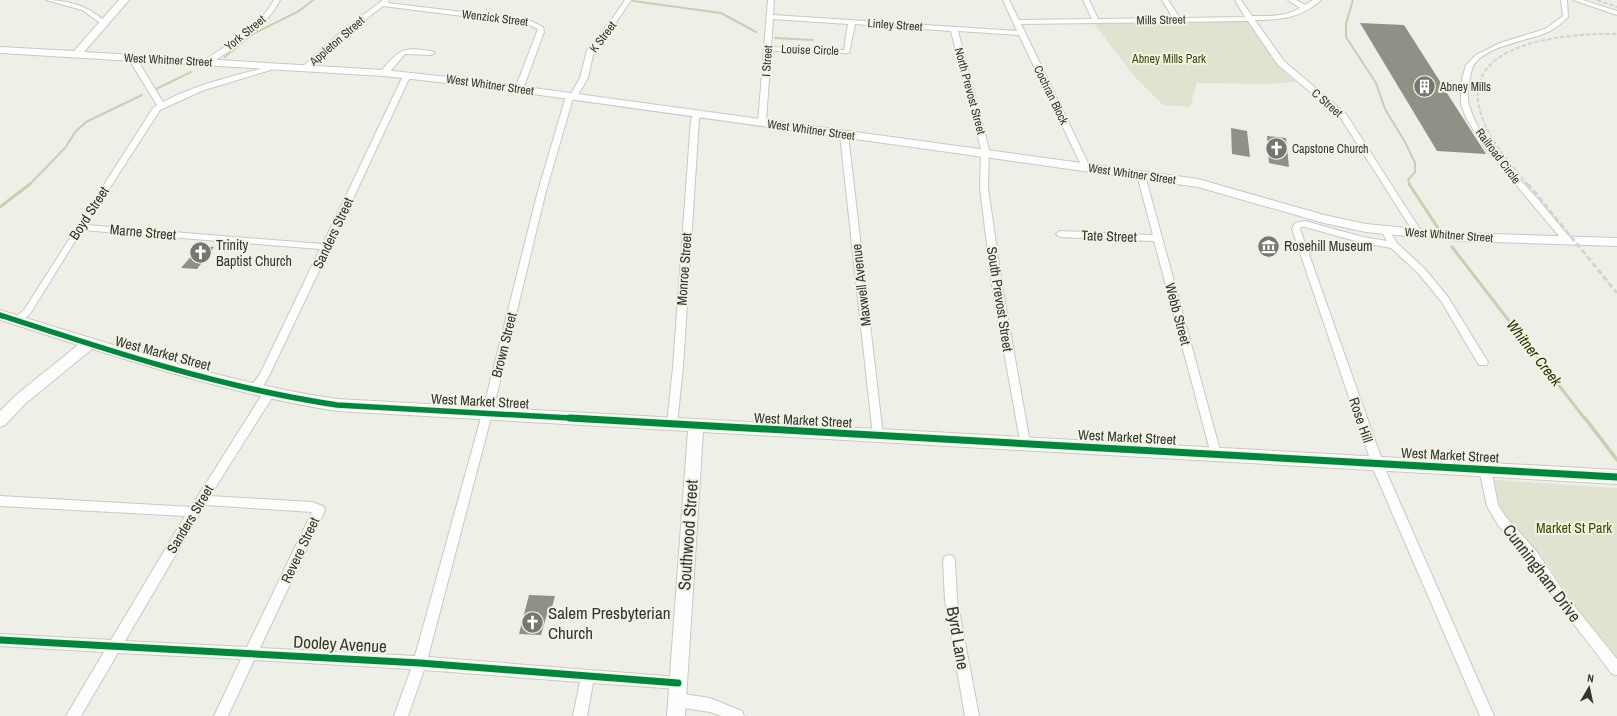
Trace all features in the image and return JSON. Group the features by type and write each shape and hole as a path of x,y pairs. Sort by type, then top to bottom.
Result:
{"main road":[{"path":"76,55 102,22 124,0"},
{"name":"West Whitner Street","path":"0,50 384,72 410,75 762,122 844,135 1198,183 1235,192 1322,218 1385,230 1419,234 1617,242"},
{"name":"West Market Street","path":"0,315 137,360 269,393 306,401 337,405 1617,477"},
{"path":"0,420 20,400 89,344"},
{"name":"Southwood Street","path":"677,699 696,426"}],"street":[{"path":"48,0 84,9 102,22"},
{"name":"York Street","path":"208,62 254,28 274,8 277,0"},
{"name":"K Street","path":"571,96 584,78 590,50 613,23 628,0"},
{"name":"I Street","path":"762,122 772,0"},
{"name":"Cochran Block","path":"1006,0 1020,33 1086,167"},
{"path":"1086,0 1096,22"},
{"path":"1165,0 1178,20"},
{"name":"C Street","path":"1238,0 1267,45 1281,63 1343,116 1419,234"},
{"path":"1291,0 1304,8"},
{"name":"Mills Street","path":"1016,22 1096,22 1288,17 1318,0"},
{"name":"Railroad Circle","path":"1564,0 1566,16 1561,22 1547,30 1507,43 1482,54 1470,65 1464,92 1465,104 1470,118 1490,150 1567,240"},
{"path":"1576,0 1617,13"},
{"name":"Appleton Street","path":"306,68 321,52 384,2"},
{"name":"Wenzick Street","path":"384,2 537,24 541,28 542,32 519,89"},
{"name":"Linley Street","path":"770,17 1020,33"},
{"name":"Louise Circle","path":"767,49 847,52 852,22"},
{"name":"North Prevost Street","path":"954,29 978,119 985,154"},
{"path":"384,72 401,52 431,53"},
{"path":"132,58 161,106"},
{"name":"Boyd Street","path":"17,320 27,312 157,108 168,102 209,87 280,66"},
{"name":"Sanders Street","path":"254,389 264,376 327,247 405,80 410,75"},
{"name":"Brown Street","path":"401,716 420,663 487,414 542,191 571,96"},
{"name":"Monroe Street","path":"672,424 678,368 695,119 698,114"},
{"name":"Maxwell Avenue","path":"844,135 878,436"},
{"name":"South Prevost Street","path":"985,154 984,188 997,285 1025,443"},
{"name":"Webb Street","path":"1141,175 1216,454"},
{"name":"Rose Hill","path":"1394,245 1364,240 1305,224 1298,225 1296,229 1377,463 1487,716"},
{"name":"Marne Street","path":"80,227 327,247"},
{"path":"1385,230 1394,245 1411,259 1440,290 1456,314 1483,362"},
{"name":"Tate Street","path":"1060,234 1158,238"},
{"name":"Sanders Street","path":"73,716 194,512 269,393"},
{"name":"Cunningham Drive","path":"1485,469 1493,506 1502,521 1533,556 1564,602 1617,669"},
{"name":"Revere Street","path":"202,500 312,507 319,510 251,653"},
{"path":"0,501 194,512"},
{"name":"Byrd Lane","path":"949,560 951,600 972,716"},
{"name":"Dooley Avenue","path":"0,640 420,663 588,676 677,699 710,705 737,716"},
{"path":"221,716 251,653"},
{"path":"580,716 588,676"}],"green space":[{"name":"Abney Mills Park","path":"1247,20 1278,66 1295,82 1265,84 1197,83 1190,107 1163,105 1135,77 1094,24"},
{"name":"Market St Park","path":"1498,480 1617,488 1617,659 1584,619 1548,565 1502,513 1493,481"}],"building":[{"name":"Abney Mills","path":"1360,23 1404,25 1441,83 1448,83 1453,91 1445,90 1486,154 1437,151"},
{"path":"1231,128 1247,131 1250,157 1232,154"},
{"path":"1267,136 1286,138 1289,167 1269,163"},
{"name":"Trinity Baptist Church","path":"200,246 214,247 197,269 181,268"},
{"name":"Salem Presbyterian Church","path":"529,595 555,596 551,611 548,611 541,635 519,634"}],"waterway":[{"path":"225,57 251,35 299,11 313,0"},
{"name":"Whitner Creek","path":"1353,0 1346,24 1346,37 1376,83 1385,109 1405,142 1415,163 1415,172 1408,180 1410,185"},
{"path":"633,1 721,13 756,32"},
{"path":"775,38 813,40"},
{"path":"156,89 191,72"},
{"path":"30,184 65,148 76,131 86,122 142,95"},
{"path":"0,207 30,184"},
{"name":"Whitner Creek","path":"1409,184 1438,228"},
{"name":"Whitner Creek","path":"1452,247 1585,419"},
{"name":"Whitner Creek","path":"1585,418 1617,460"}],"railway":[{"path":"1597,0 1617,7"},
{"path":"1528,185 1496,144 1482,117 1478,92 1485,72 1500,57 1521,47 1546,40 1572,36 1617,34"},
{"path":"1528,184 1617,293"}],"cycle path":[{"path":"0,315 57,334 201,376 284,396 337,405 1617,477"},
{"path":"0,640 420,663 678,683"}],"place":[{"name":"Abney Mills","path":"1424,87"},
{"name":"Capstone Church","path":"1277,149"},
{"name":"Rosehill Museum","path":"1269,246"},
{"name":"Trinity Baptist Church","path":"201,253"},
{"name":"Salem Presbyterian Church","path":"533,623"}]}
